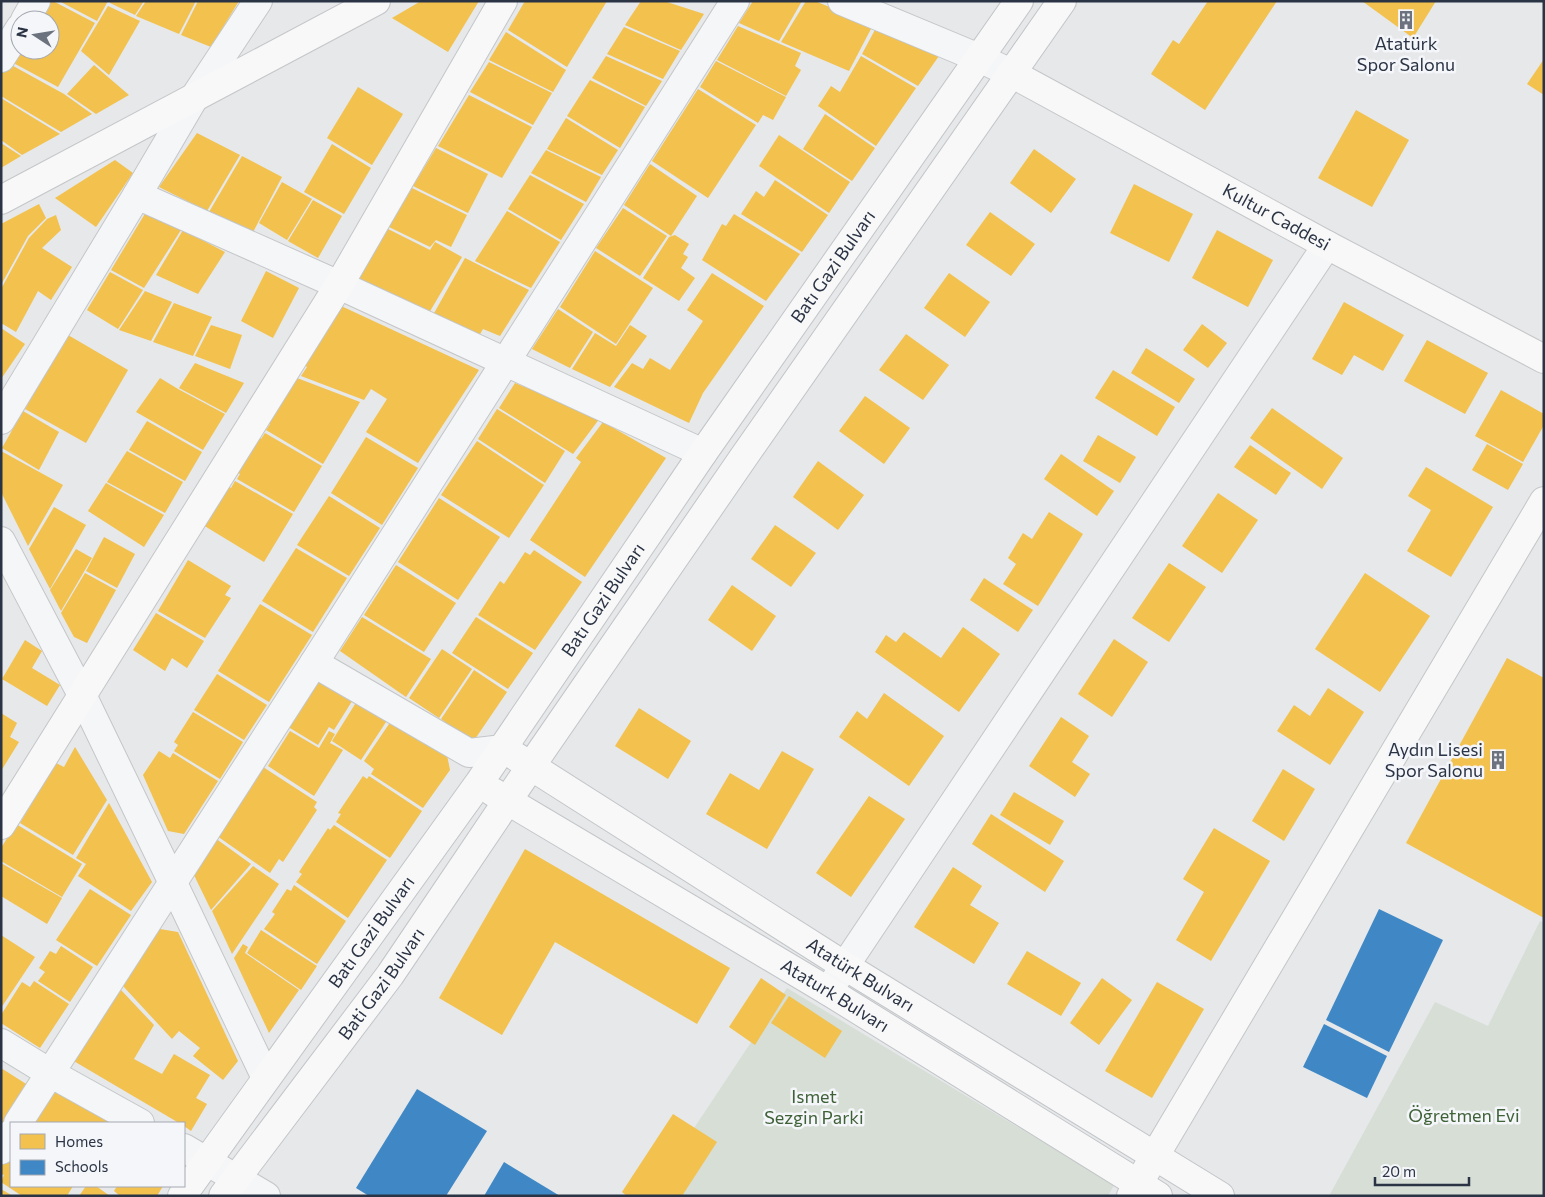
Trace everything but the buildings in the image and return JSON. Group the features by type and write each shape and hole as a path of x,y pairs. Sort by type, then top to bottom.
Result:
{"main road":[{"path":"1,200 376,1"},
{"path":"4,814 82,695 340,285 503,1"},
{"name":"Batı Gazi Bulvarı","path":"185,1186 195,1154 266,1078 479,783 703,453 1019,1"},
{"name":"Batı Gazi Bulvarı","path":"531,766 1062,1"},
{"name":"Kultur Caddesi","path":"1011,73 1327,245 1544,359"},
{"path":"1143,1192 1154,1155 1544,501"},
{"name":"Atatürk Bulvarı","path":"503,749 845,966 1220,1196"},
{"name":"Bati Gazi Bulvarı","path":"230,1187 390,975 531,766"},
{"name":"Ataturk Bulvarı","path":"479,783 828,991 1143,1192"}],"street":[{"path":"1,420 194,98 258,1"},
{"path":"19,1122 314,663 735,1"},
{"path":"842,1 1011,73"},
{"path":"1,58 10,44"},
{"path":"137,195 340,285 703,453"},
{"path":"828,991 1327,245"},
{"path":"1,541 82,695 266,1078"},
{"path":"314,663 468,753 503,749"},
{"path":"468,753 479,783"},
{"path":"1,1043 50,1073 138,1122"},
{"path":"1,1150 10,1136"},
{"path":"195,1154 230,1187 266,1196"}],"green space":[{"name":"Öğretmen Evi","path":"1540,921 1544,923 1544,1196 1329,1196 1435,1002 1488,1026"},
{"name":"Ismet Sezgin Parki","path":"787,988 1114,1185 1108,1196 649,1196"}],"place":[{"name":"Atatürk Spor Salonu","path":"1406,20"},
{"name":"Aydın Lisesi Spor Salonu","path":"1498,760"}]}
